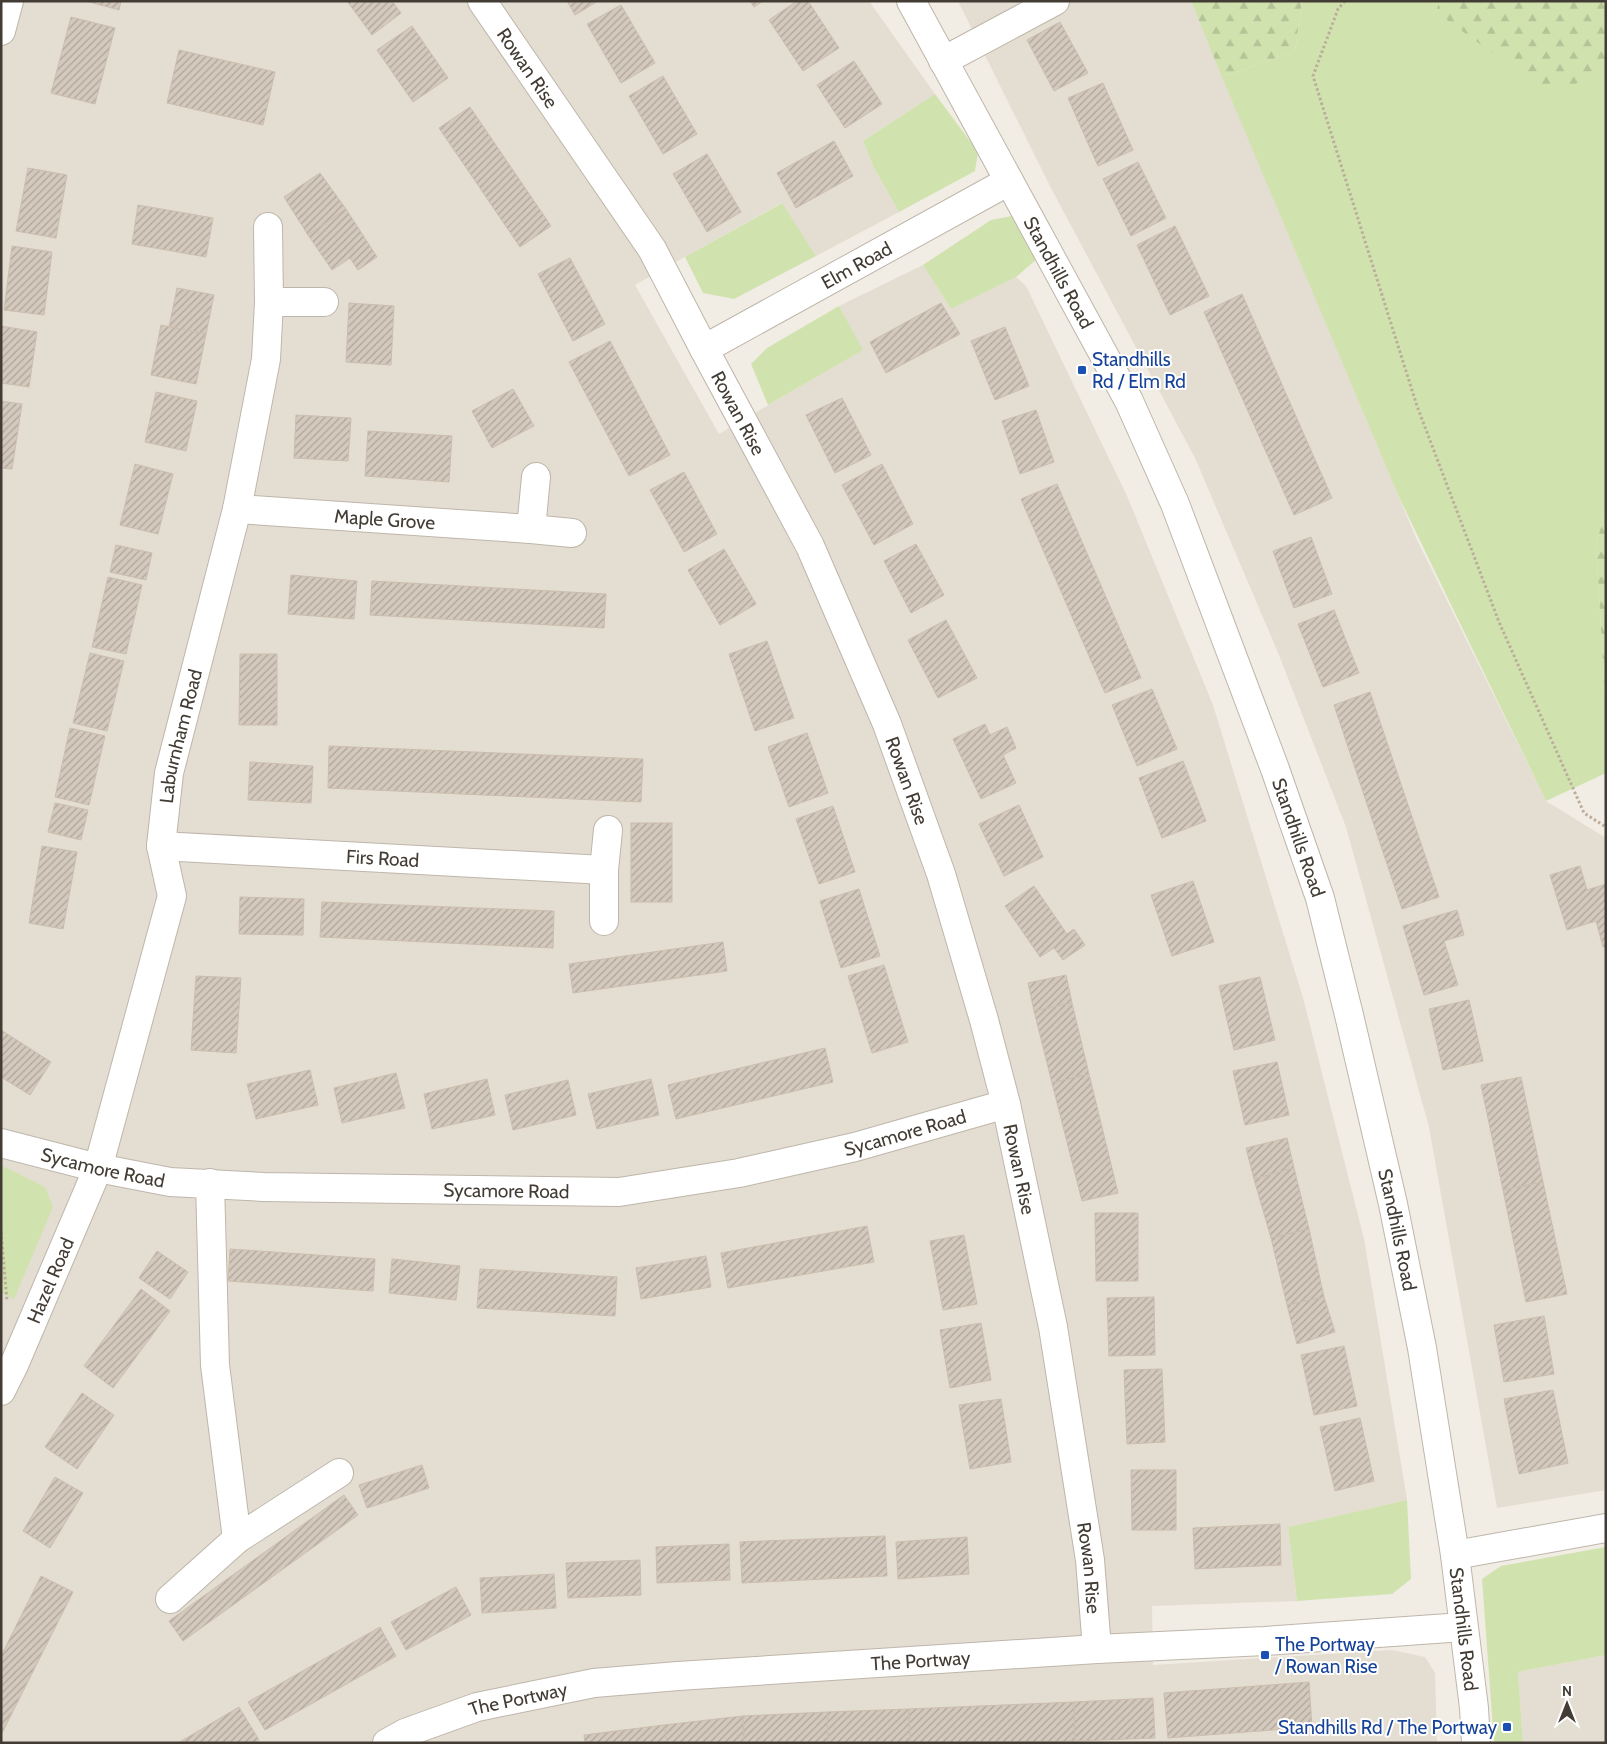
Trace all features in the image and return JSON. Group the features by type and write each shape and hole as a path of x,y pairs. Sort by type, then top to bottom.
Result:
{"street":[{"path":"1,31 9,1"},
{"name":"Rowan Rise","path":"482,1 652,249 810,546 888,724 941,874 984,1020 1006,1104 1054,1336 1090,1560 1097,1649"},
{"name":"Standhills Road","path":"911,1 1129,401 1176,504 1275,769 1320,898 1395,1214 1422,1348 1455,1555 1474,1708 1476,1743"},
{"path":"943,60 1055,1"},
{"name":"Elm Road","path":"704,349 1010,181"},
{"name":"Laburnham Road","path":"98,1168 172,896 161,846 169,773 237,509 266,359 269,302 268,227"},
{"path":"269,302 324,302"},
{"path":"531,528 536,477"},
{"name":"Maple Grove","path":"237,509 531,528 572,533"},
{"path":"604,921 604,870 608,830"},
{"name":"Firs Road","path":"161,846 604,870"},
{"name":"Sycamore Road","path":"1,1143 98,1168 170,1182 264,1187 619,1192 739,1173 855,1147 1006,1104"},
{"name":"Hazel Road","path":"1,1391 14,1365 98,1168"},
{"path":"210,1184 215,1366 237,1539"},
{"path":"170,1599 237,1539 339,1473"},
{"path":"1455,1555 1606,1528"},
{"name":"The Portway","path":"387,1743 405,1733 477,1708 594,1683 678,1676 1097,1649 1265,1641 1463,1627"}],"path":[{"path":"1345,1 1338,9 1313,76 1417,406 1499,622 1584,813 1606,827"}],"shaded area":[{"path":"1,1 869,1 935,94 863,141 874,168 899,212 816,256 781,203 635,285 719,434 862,350 839,306 923,265 951,309 1016,277 1026,286 1127,496 1213,705 1303,998 1364,1239 1407,1500 1288,1527 1297,1601 1152,1606 1153,1665 1392,1650 1425,1657 1435,1673 1437,1743 1,1743"},
{"path":"958,1 1191,1 1416,538 1546,801 1606,838 1606,1490 1497,1508 1429,1127 1346,827 1279,655 1195,458 1051,188"},
{"path":"1606,1655 1606,1743 1523,1743 1518,1672"}],"green space":[{"path":"1191,1 1302,1 1295,51 1222,77"},
{"path":"1302,1 1439,1 1436,12 1595,78 1606,63 1606,509 1596,544 1606,714 1606,773 1546,801 1398,495 1222,77 1295,51"},
{"path":"1439,1 1606,1 1606,63 1596,78 1546,92 1436,12"},
{"path":"935,94 978,152 975,171 899,212 874,168 863,141"},
{"path":"782,203 816,256 734,299 703,293 685,257"},
{"path":"1017,215 1037,259 1016,277 951,309 923,265 991,220"},
{"path":"839,306 863,350 768,405 751,364 767,348"},
{"path":"1606,509 1606,714 1596,544"},
{"path":"1,1165 45,1187 53,1207 14,1299 1,1293"},
{"path":"1407,1500 1411,1579 1392,1594 1297,1601 1288,1527"},
{"path":"1606,1547 1606,1655 1518,1672 1523,1743 1494,1743 1482,1579 1501,1566"}],"building":[{"path":"86,1 121,1 119,10"},
{"path":"347,1 392,1 401,13 372,35"},
{"path":"567,1 598,1 575,15"},
{"path":"750,1 763,1 754,7"},
{"path":"797,1 808,1 839,48 803,71 769,20"},
{"path":"621,5 655,63 621,83 587,24"},
{"path":"71,17 115,28 95,104 51,93"},
{"path":"1060,22 1088,73 1054,91 1027,40"},
{"path":"412,26 448,78 413,102 377,50"},
{"path":"179,50 275,72 263,125 167,103"},
{"path":"854,61 882,104 845,128 817,85"},
{"path":"663,76 697,134 663,154 629,96"},
{"path":"1103,83 1133,150 1098,166 1068,98"},
{"path":"470,107 551,226 520,247 439,128"},
{"path":"834,141 853,176 796,208 777,173"},
{"path":"707,154 741,212 707,232 673,174"},
{"path":"1138,162 1166,218 1131,236 1103,179"},
{"path":"28,168 67,175 56,238 16,231"},
{"path":"320,173 346,209 308,235 284,197"},
{"path":"138,205 213,218 206,257 132,244"},
{"path":"346,209 377,257 358,270 350,258 332,270 308,235"},
{"path":"1175,226 1209,296 1170,315 1137,245"},
{"path":"12,246 52,252 44,315 4,310"},
{"path":"570,258 605,324 573,341 538,274"},
{"path":"177,288 214,295 206,334 169,327"},
{"path":"1242,294 1332,498 1294,515 1204,312"},
{"path":"349,303 394,306 391,365 346,362"},
{"path":"941,303 960,334 886,373 870,342"},
{"path":"161,325 206,334 196,384 151,375"},
{"path":"1,326 37,332 29,387 1,383"},
{"path":"1005,327 1029,386 995,400 971,341"},
{"path":"610,341 670,455 629,476 569,362"},
{"path":"513,389 534,426 492,448 472,411"},
{"path":"156,392 197,401 186,451 145,442"},
{"path":"842,398 871,455 835,473 806,415"},
{"path":"1,401 22,404 12,469 1,468"},
{"path":"1036,410 1054,462 1020,474 1002,421"},
{"path":"296,415 351,418 348,461 294,458"},
{"path":"368,431 452,436 449,482 365,476"},
{"path":"135,464 173,474 158,534 120,525"},
{"path":"882,464 913,524 874,545 842,485"},
{"path":"684,472 717,534 684,552 650,490"},
{"path":"1057,484 1141,678 1105,693 1021,499"},
{"path":"1311,537 1332,594 1294,608 1273,551"},
{"path":"916,544 944,595 911,613 884,561"},
{"path":"116,545 152,553 146,580 110,572"},
{"path":"724,549 756,604 720,625 688,570"},
{"path":"291,575 357,581 354,619 288,614"},
{"path":"108,577 142,585 126,654 92,647"},
{"path":"372,581 606,594 604,628 370,615"},
{"path":"1334,610 1359,673 1323,687 1298,624"},
{"path":"946,620 977,678 938,698 908,640"},
{"path":"767,641 794,718 755,731 729,654"},
{"path":"90,653 124,661 107,731 73,723"},
{"path":"240,654 277,654 277,725 239,725"},
{"path":"1152,689 1177,749 1137,766 1112,705"},
{"path":"1370,692 1439,897 1402,909 1334,705"},
{"path":"985,724 990,735 1007,727 1016,748 1003,755 1016,783 981,799 953,739"},
{"path":"70,728 105,736 89,805 55,797"},
{"path":"807,733 828,793 789,807 768,747"},
{"path":"329,746 643,759 641,802 328,788"},
{"path":"1183,761 1206,821 1162,838 1139,778"},
{"path":"250,762 313,766 311,803 248,800"},
{"path":"55,803 88,810 81,840 48,832"},
{"path":"1019,805 1043,857 1004,876 979,824"},
{"path":"833,806 855,872 819,884 796,819"},
{"path":"631,823 672,823 672,902 631,902"},
{"path":"42,846 77,852 63,929 29,923"},
{"path":"1580,866 1587,890 1606,884 1606,946 1603,947 1596,921 1567,930 1550,875"},
{"path":"1193,881 1214,942 1172,956 1151,895"},
{"path":"1034,886 1067,934 1074,929 1085,945 1063,960 1054,948 1040,957 1005,906"},
{"path":"859,889 880,956 841,968 820,901"},
{"path":"240,897 304,899 303,935 239,934"},
{"path":"322,902 554,911 553,948 320,937"},
{"path":"1457,910 1464,935 1444,941 1458,985 1424,995 1403,926"},
{"path":"723,942 727,971 573,993 569,964"},
{"path":"884,965 908,1042 872,1053 848,976"},
{"path":"1066,975 1072,1003 1034,1011 1028,983"},
{"path":"196,976 241,978 236,1053 191,1050"},
{"path":"1260,977 1275,1040 1234,1050 1219,986"},
{"path":"1469,1000 1483,1061 1443,1070 1429,1009"},
{"path":"1072,1003 1089,1074 1052,1083 1034,1011"},
{"path":"1,1030 51,1062 30,1095 1,1077"},
{"path":"825,1048 833,1082 676,1119 668,1085"},
{"path":"1277,1062 1289,1115 1245,1125 1233,1071"},
{"path":"310,1070 318,1105 256,1119 247,1084"},
{"path":"396,1073 405,1108 342,1123 334,1088"},
{"path":"1089,1074 1118,1193 1082,1201 1052,1083"},
{"path":"1521,1077 1543,1182 1503,1190 1481,1085"},
{"path":"487,1079 495,1115 432,1129 424,1094"},
{"path":"651,1079 659,1115 597,1129 588,1094"},
{"path":"568,1080 576,1115 513,1130 505,1095"},
{"path":"1287,1138 1294,1168 1254,1179 1246,1148"},
{"path":"1294,1168 1309,1229 1271,1238 1254,1179"},
{"path":"1543,1182 1567,1294 1526,1302 1503,1190"},
{"path":"1095,1213 1138,1213 1138,1281 1096,1281"},
{"path":"867,1226 874,1262 728,1288 721,1253"},
{"path":"1309,1229 1324,1297 1287,1305 1271,1238"},
{"path":"964,1235 977,1304 943,1310 930,1241"},
{"path":"230,1249 375,1259 373,1291 228,1281"},
{"path":"157,1251 188,1272 170,1299 139,1278"},
{"path":"706,1256 711,1287 641,1299 636,1268"},
{"path":"392,1259 460,1266 456,1300 389,1293"},
{"path":"480,1269 617,1277 615,1316 477,1308"},
{"path":"141,1289 170,1311 113,1388 84,1366"},
{"path":"1154,1297 1155,1355 1109,1356 1107,1298"},
{"path":"1324,1297 1335,1332 1297,1344 1287,1305"},
{"path":"1544,1316 1554,1374 1504,1382 1494,1325"},
{"path":"981,1323 991,1380 950,1388 940,1330"},
{"path":"1344,1346 1357,1406 1314,1415 1301,1355"},
{"path":"1162,1369 1165,1442 1127,1444 1124,1370"},
{"path":"1553,1390 1568,1463 1519,1474 1504,1399"},
{"path":"82,1393 114,1415 77,1469 45,1447"},
{"path":"1001,1399 1011,1462 970,1469 959,1405"},
{"path":"1360,1418 1374,1481 1335,1491 1320,1427"},
{"path":"422,1465 429,1488 367,1508 359,1485"},
{"path":"1131,1470 1176,1470 1176,1530 1132,1530"},
{"path":"55,1477 83,1493 50,1548 23,1531"},
{"path":"344,1495 358,1515 183,1641 169,1621"},
{"path":"1280,1524 1281,1565 1195,1569 1193,1528"},
{"path":"885,1536 887,1576 742,1583 740,1542"},
{"path":"967,1537 969,1574 898,1579 896,1542"},
{"path":"729,1544 730,1580 657,1583 656,1547"},
{"path":"640,1560 641,1595 568,1598 566,1563"},
{"path":"554,1574 556,1608 482,1613 480,1578"},
{"path":"41,1576 73,1592 1,1735 1,1656"},
{"path":"456,1587 471,1615 406,1650 391,1622"},
{"path":"380,1627 396,1656 265,1730 248,1702"},
{"path":"1309,1682 1312,1727 1168,1738 1164,1693"},
{"path":"1153,1698 1155,1738 1075,1741 1074,1702"},
{"path":"1074,1702 1075,1741 910,1743 909,1709"},
{"path":"239,1707 259,1740 254,1743 178,1743"},
{"path":"909,1709 910,1743 828,1743 827,1712"},
{"path":"827,1712 828,1743 744,1743 743,1716"},
{"path":"743,1716 744,1743 667,1743 664,1725"},
{"path":"664,1725 667,1743 585,1743 584,1735"}],"place":[{"name":"Standhills Rd / Elm Rd","path":"1082,370"},
{"name":"The Portway / Rowan Rise","path":"1265,1655"},
{"name":"Standhills Rd / The Portway","path":"1507,1727"}]}
